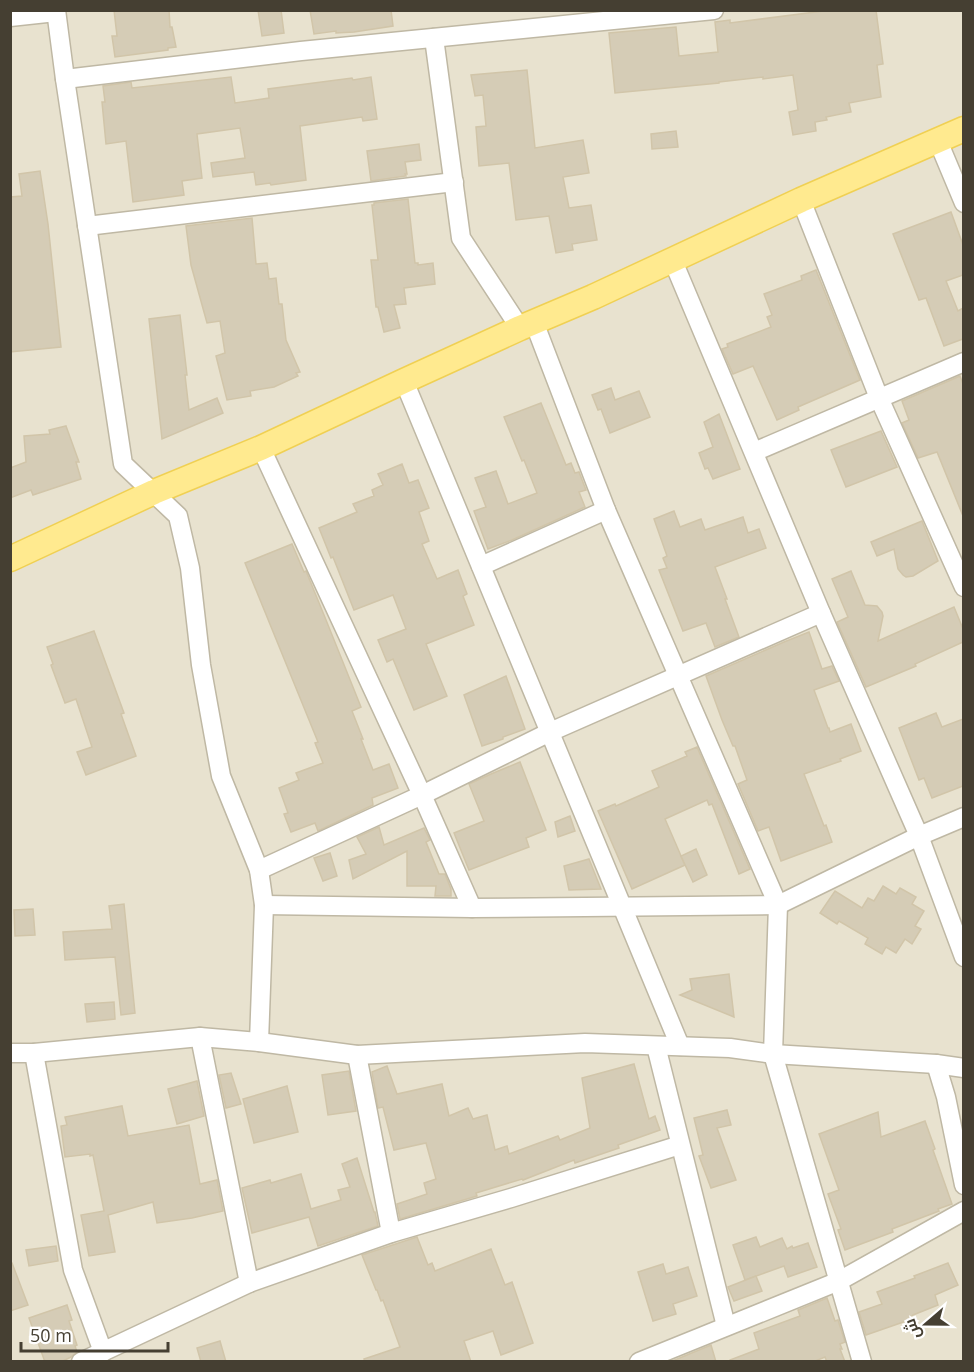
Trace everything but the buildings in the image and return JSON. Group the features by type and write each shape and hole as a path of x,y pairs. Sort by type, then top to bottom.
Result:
{"main road":[{"path":"10,559 154,492 261,448 527,325 673,261 801,200 963,129"}],"street":[{"path":"65,79 301,51 714,10"},
{"path":"10,17 56,11 123,464 178,516 190,568 201,665 221,776 259,870 264,905 259,1042"},
{"path":"434,38 461,238 527,325 778,905 773,1054 862,1362"},
{"path":"938,141 963,203"},
{"path":"87,226 454,182"},
{"path":"801,200 879,398 963,587"},
{"path":"673,261 821,613 919,836 963,957"},
{"path":"754,452 963,362"},
{"path":"404,381 680,1046"},
{"path":"261,448 472,908"},
{"path":"481,566 606,510"},
{"path":"259,870 422,795 550,732 821,613"},
{"path":"264,905 472,908 778,905 963,817"},
{"path":"200,1037 249,1283"},
{"path":"10,1053 34,1053 200,1037 357,1055 585,1043 730,1048 773,1054 936,1064 963,1068"},
{"path":"656,1046 726,1326"},
{"path":"34,1053 73,1270 103,1352"},
{"path":"357,1055 391,1233"},
{"path":"936,1064 946,1097 963,1185"},
{"path":"81,1362 249,1283 391,1233 681,1145"},
{"path":"639,1362 839,1281 963,1211"}],"shaded area":[{"path":"11,11 963,11 963,1361 11,1361"}]}
